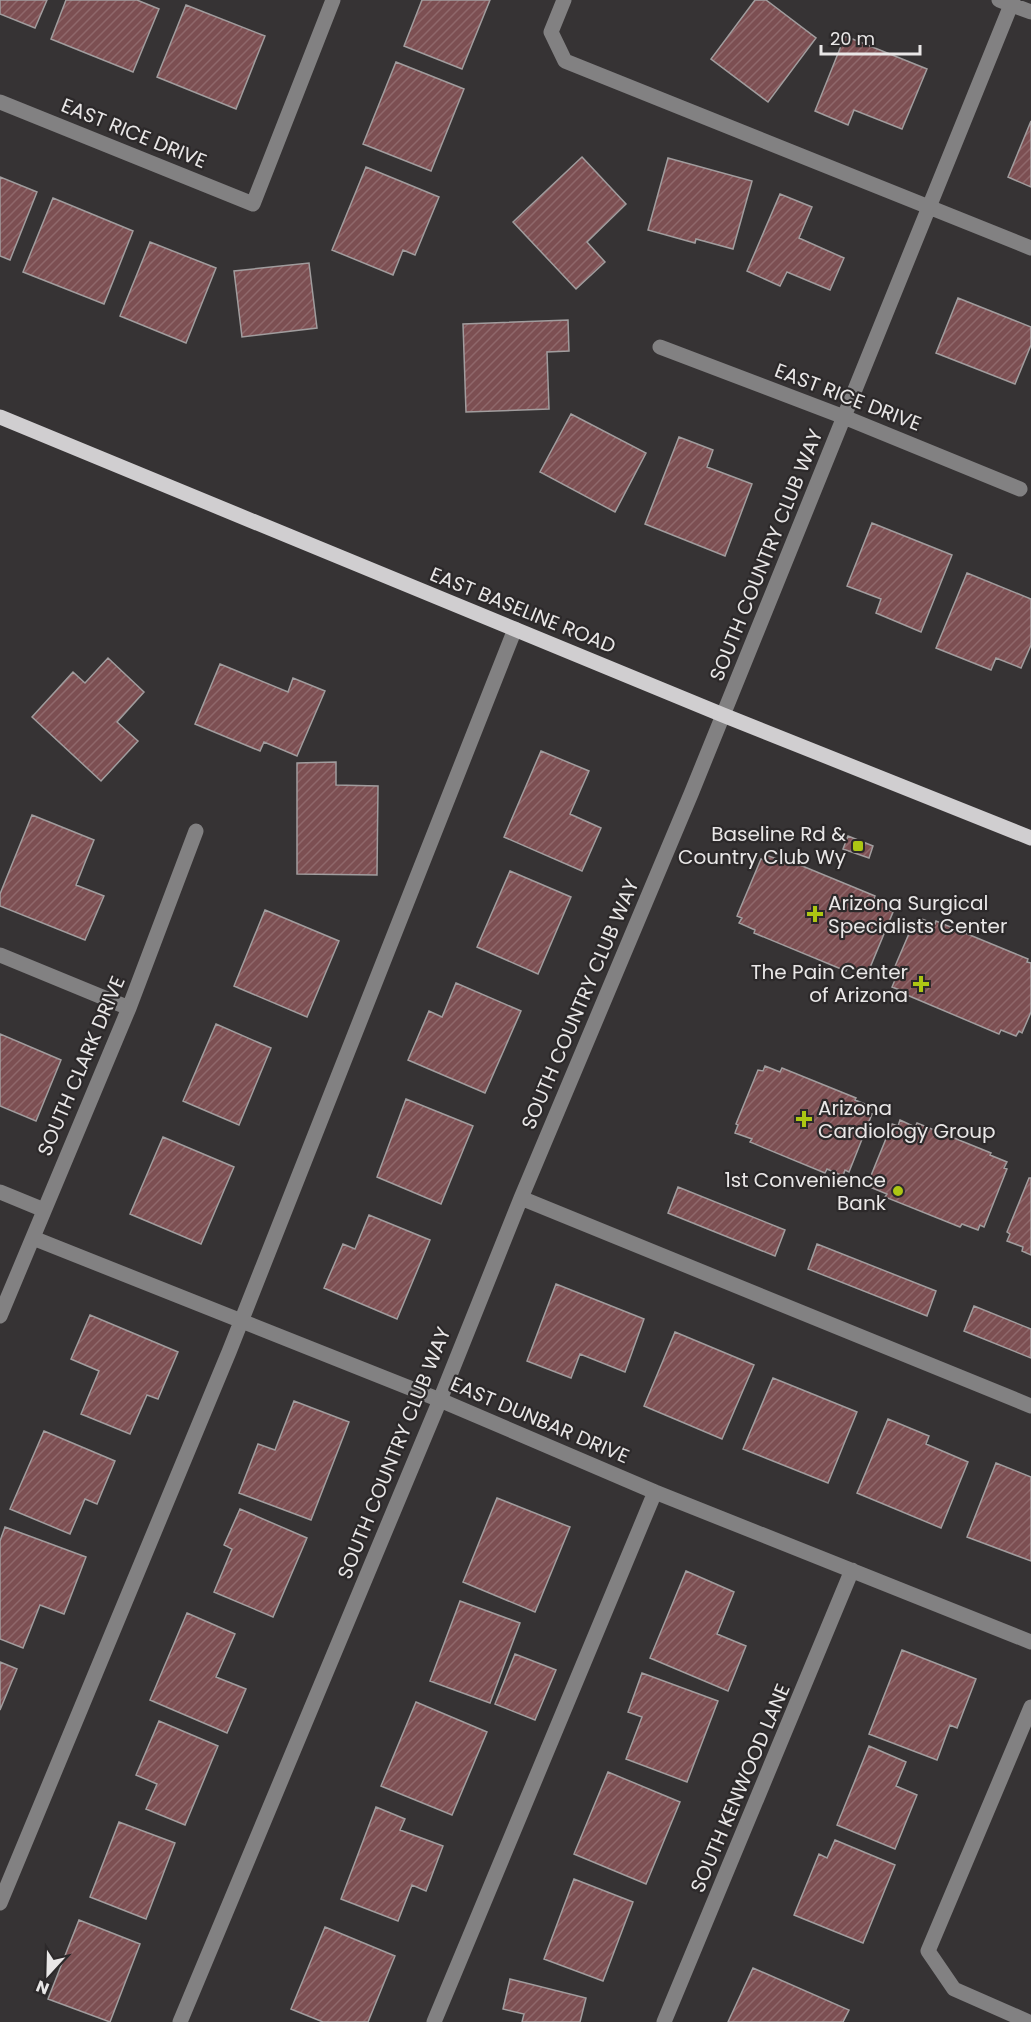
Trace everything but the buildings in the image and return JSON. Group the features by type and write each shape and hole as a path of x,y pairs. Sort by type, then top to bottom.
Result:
{"main road":[{"name":"EAST BASELINE ROAD","path":"0,417 723,715 1031,838"}],"street":[{"name":"EAST RICE DRIVE","path":"0,102 252,204 333,0"},
{"path":"564,0 551,32 565,61 1031,248"},
{"path":"1008,2 1031,12"},
{"name":"SOUTH COUNTRY CLUB WAY","path":"180,2022 723,715 929,207 1008,2"},
{"name":"EAST RICE DRIVE","path":"660,347 844,417 1020,489"},
{"path":"0,1902 241,1320 514,629"},
{"name":"SOUTH CLARK DRIVE","path":"0,1316 129,1008 196,831"},
{"path":"0,955 129,1008"},
{"path":"0,1192 44,1210"},
{"path":"521,1198 1031,1406"},
{"name":"EAST DUNBAR DRIVE","path":"33,1238 440,1400 655,1492 1031,1642"},
{"path":"434,2022 655,1492"},
{"name":"SOUTH KENWOOD LANE","path":"664,2022 852,1570"},
{"path":"1029,2022 954,1989 928,1951 1031,1707"}],"place":[{"name":"Baseline Rd & Country Club Wy","path":"858,846"},
{"name":"Arizona Surgical Specialists Center","path":"815,914"},
{"name":"The Pain Center of Arizona","path":"921,984"},
{"name":"Arizona Cardiology Group","path":"804,1119"},
{"name":"1st Convenience Bank","path":"898,1191"}]}
